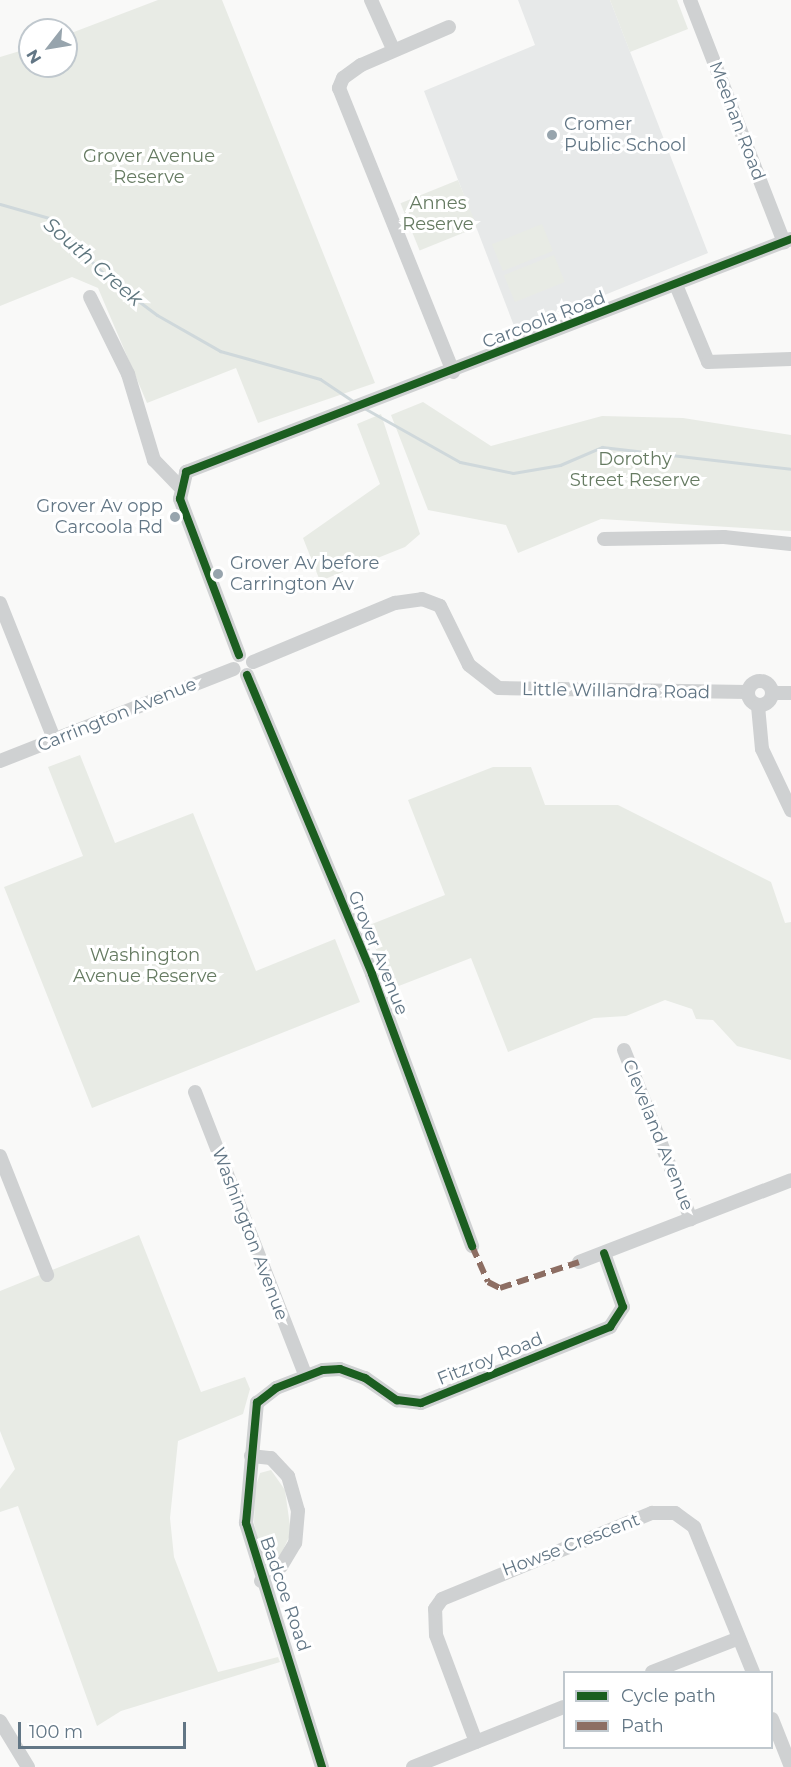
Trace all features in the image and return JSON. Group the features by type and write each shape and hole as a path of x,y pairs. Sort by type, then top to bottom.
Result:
{"street":[{"path":"371,0 393,49"},
{"name":"Meehan Road","path":"690,0 788,241"},
{"path":"449,27 393,49 352,71 339,88 453,372"},
{"name":"Carcoola Road","path":"180,486 199,466 380,401 788,241"},
{"path":"676,285 708,362 791,359"},
{"path":"90,297 128,374 154,460 180,486 180,500 239,655 233,669 247,675 254,662 239,655"},
{"path":"604,539 724,537 791,544"},
{"name":"Little Willandra Road","path":"254,662 411,598 431,602 451,619 469,664 486,682 515,690 747,692 760,681 772,693"},
{"path":"0,603 54,739"},
{"name":"Carrington Avenue","path":"0,761 233,669"},
{"name":"Grover Avenue","path":"247,675 372,974 472,1246"},
{"path":"747,692 758,706 762,749 791,810"},
{"path":"758,706 772,693 791,693"},
{"name":"Cleveland Avenue","path":"624,1050 692,1219"},
{"name":"Washington Avenue","path":"195,1092 306,1376"},
{"path":"0,1156 47,1275"},
{"path":"579,1262 791,1180"},
{"name":"Fitzroy Road","path":"262,1394 323,1370 354,1372 397,1400 421,1403 601,1331 614,1325 623,1307 604,1253"},
{"name":"Badcoe Road","path":"262,1394 252,1415 246,1523 261,1581 297,1676 322,1767"},
{"name":"Badcoe Road","path":"251,1456 271,1458 288,1476 298,1511 295,1543 281,1566 261,1581"},
{"name":"Howse Crescent","path":"476,1742 434,1622 442,1599 460,1588 668,1511 694,1527 753,1671"},
{"path":"655,1671 739,1638"},
{"path":"413,1767 563,1707"},
{"path":"1,1719 27,1767"},
{"path":"773,1724 791,1767"}],"shaded area":[{"name":"Cromer Public School","path":"518,0 610,0 708,253 516,331 424,91 535,45"}],"green space":[{"name":"Grover Avenue Reserve","path":"158,0 222,0 375,383 258,423 236,368 147,403 98,288 72,277 0,306 0,57 18,52 18,78 78,78 78,30"},
{"path":"610,0 677,0 688,29 630,52"},
{"name":"Annes Reserve","path":"458,180 477,227 420,251 401,203"},
{"path":"542,224 553,251 503,271 492,244"},
{"path":"554,255 565,282 515,302 504,275"},
{"name":"Dorothy Street Reserve","path":"423,402 491,446 602,416 683,418 791,435 791,531 601,519 518,553 506,525 428,510 391,415"},
{"path":"381,414 420,534 405,547 320,581 303,538 380,484 357,424"},
{"name":"Washington Avenue Reserve","path":"80,755 115,843 193,813 256,971 335,939 360,1002 92,1108 4,887 83,856 48,767"},
{"path":"493,767 531,767 545,805 618,805 771,882 785,923 791,922 791,1060 737,1046 713,1020 696,1019 692,1009 665,1000 626,1016 594,1018 508,1052 471,958 391,989 367,926 445,895 408,800"},
{"path":"139,1235 201,1392 245,1377 250,1389 243,1414 178,1441 170,1518 174,1557 218,1672 278,1657 280,1662 121,1711 97,1726 18,1506 0,1512 0,1489 15,1469 0,1431 0,1291"},
{"path":"271,1470 285,1490 291,1533 280,1556 267,1558 260,1551 254,1523 255,1489 260,1473"}],"waterway":[{"name":"South Creek","path":"0,204 49,218 109,279 157,315 220,351 320,379 353,401"},
{"name":"South Creek","path":"364,408 460,462 513,473 560,465 602,447 791,469"}],"marked path":[{"path":"472,1246 488,1282 500,1288 579,1262"}],"cycle path":[{"path":"239,655 180,499 186,472 791,239"},
{"path":"247,675 372,974 472,1246"},
{"path":"322,1767 246,1523 257,1403 276,1388 323,1370 340,1369 365,1378 397,1400 421,1403 610,1327 623,1307 604,1253"}],"place":[{"name":"Cromer Public School","path":"552,135"},
{"name":"Grover Av opp Carcoola Rd","path":"175,517"},
{"name":"Grover Av before Carrington Av","path":"218,574"}]}
